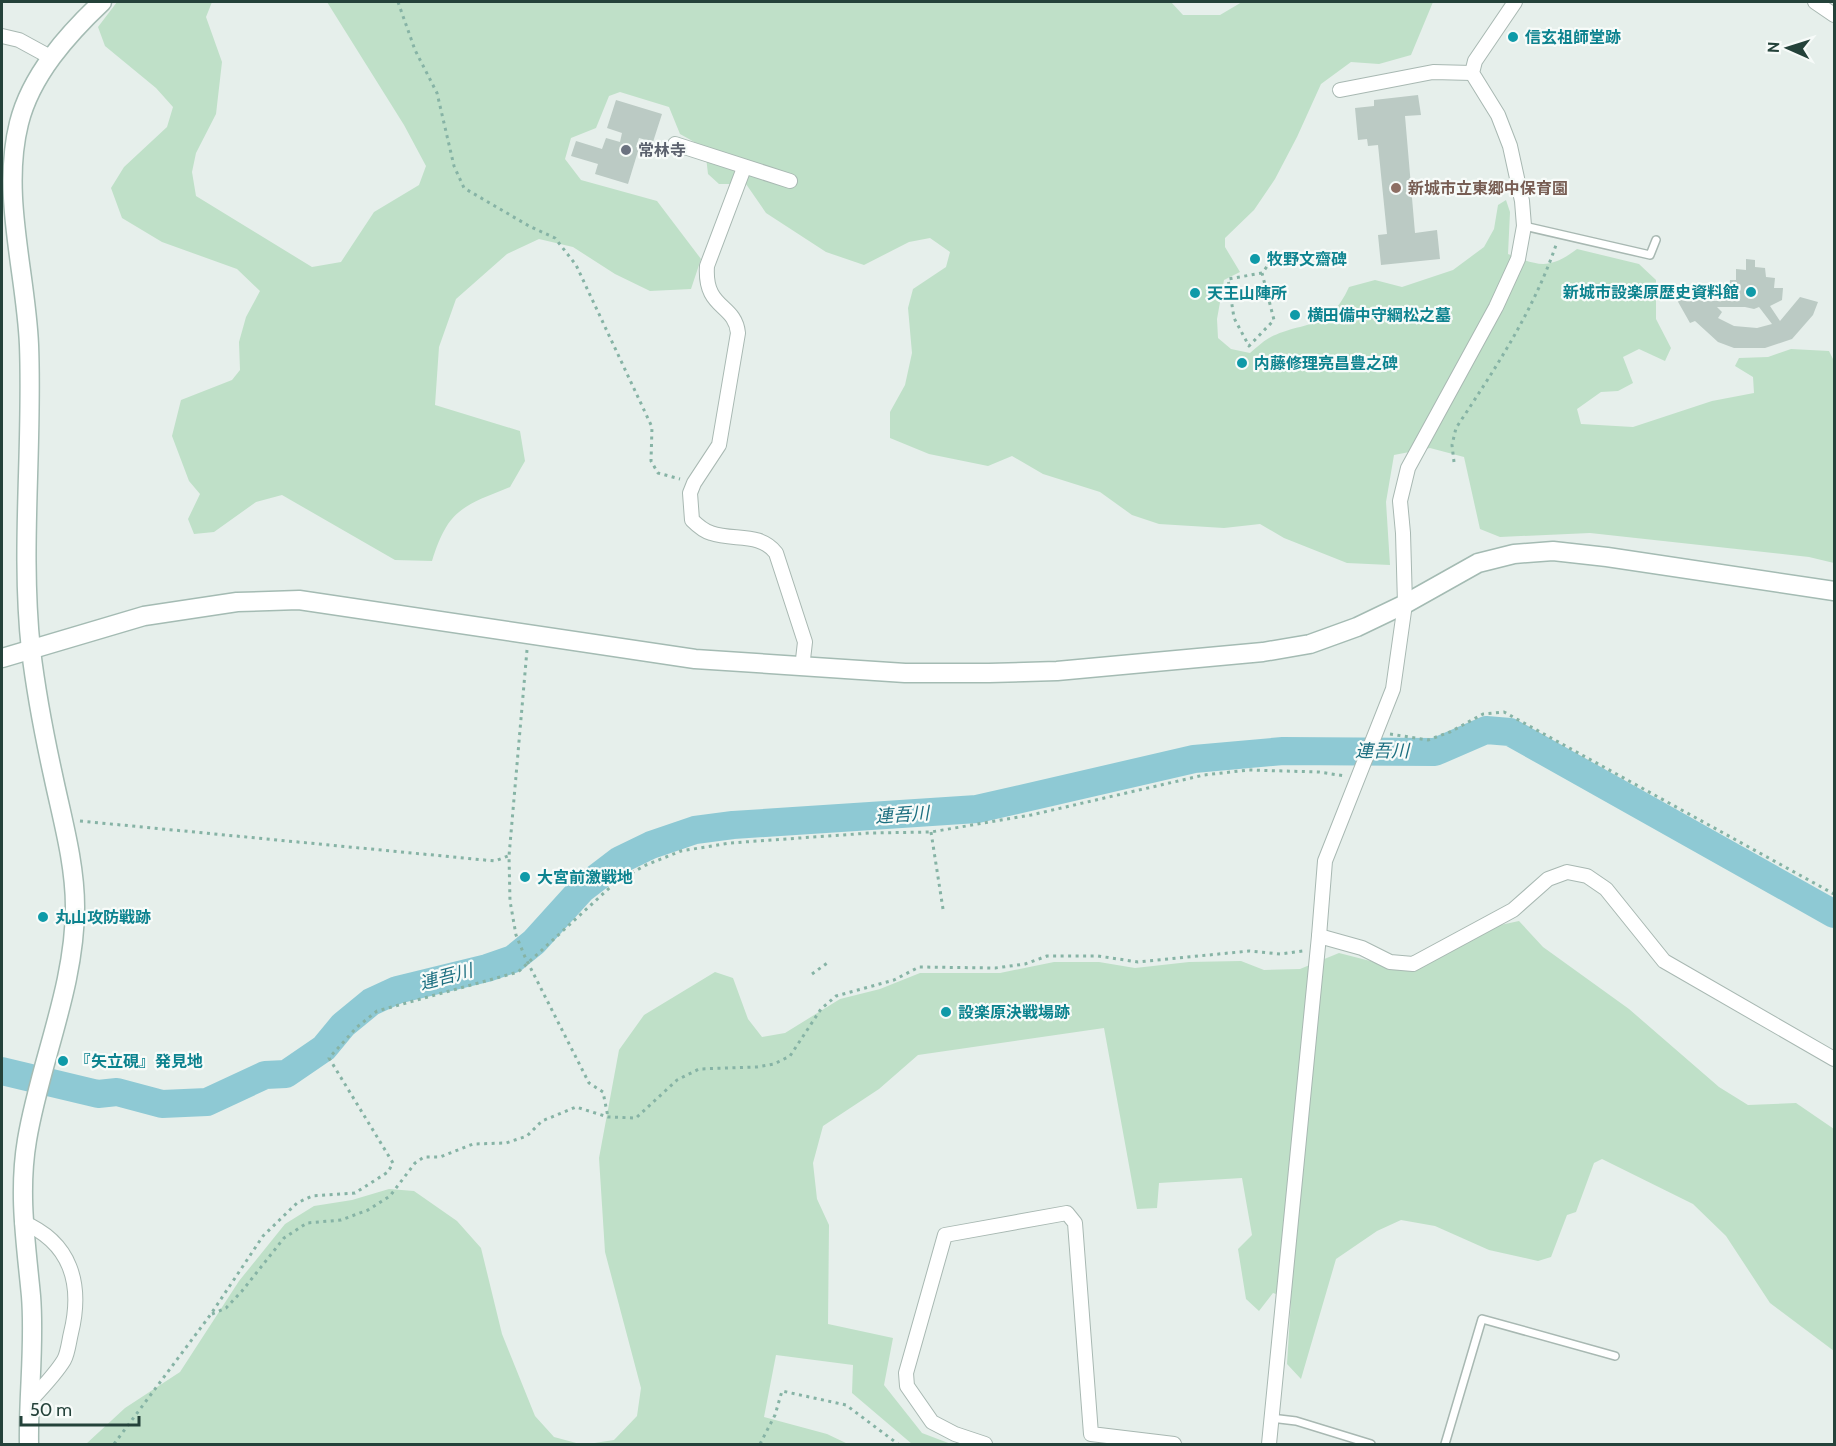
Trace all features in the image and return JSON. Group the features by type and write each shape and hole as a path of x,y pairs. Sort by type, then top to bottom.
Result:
{"street":[{"path":"28,1444 31,1298 22,1222 26,1142 73,944 75,904 64,823 45,737 31,649 26,499 29,346 15,204 13,159 19,121 34,84 78,25 102,2"},
{"path":"1269,1444 1325,861 1394,688 1404,604 1401,489 1408,468 1496,307 1518,259 1524,226 1522,201 1510,146 1498,115 1472,73 1475,61 1515,2"},
{"path":"1815,2 1834,15"},
{"path":"2,36 19,40 52,58"},
{"path":"1340,90 1433,72 1472,73"},
{"path":"675,144 790,181"},
{"path":"744,168 707,266 706,282 710,294 737,323 738,333 719,445 690,493 692,520 710,533 759,540 770,545 776,553 805,642 802,668"},
{"path":"2,658 144,616 237,602 299,600 695,659 906,674 1057,671 1263,652 1310,644 1357,627 1478,563 1514,554 1553,551 1735,574 1834,591"},
{"path":"1319,936 1362,948 1390,962 1413,964 1513,909 1548,879 1568,872 1587,876 1606,889 1664,961 1834,1059"},
{"path":"985,1444 955,1434 932,1422 907,1386 906,1373 945,1235 1067,1213 1075,1223 1092,1440 1174,1444"},
{"path":"22,1222 52,1239 69,1260 75,1289 74,1322 64,1359 28,1403"}],"lane":[{"path":"1524,226 1650,255 1656,240"},
{"path":"1445,1444 1482,1318 1616,1356"},
{"path":"1271,1418 1296,1420 1371,1444"}],"path":[{"path":"398,2 416,50 436,93 454,166 464,188 529,226 555,238 576,265 652,427 651,461 658,473 694,483"},
{"path":"1454,462 1452,445 1456,428 1521,325 1543,282 1560,233"},
{"path":"1262,273 1274,320 1249,346 1234,318 1228,279 1262,273 1279,251"},
{"path":"528,634 509,856 510,901 516,935 528,964 589,1083 603,1092 608,1117"},
{"path":"1377,731 1428,740 1450,732 1483,714 1504,712 1834,894"},
{"path":"114,1444 211,1314 263,1236 297,1203 312,1196 355,1193 388,1172 393,1163 329,1058 357,1027 377,1011 435,994 489,982 518,972 617,881 646,865 681,852 751,841 931,832 1030,815 1204,775 1249,770 1319,772 1359,777"},
{"path":"64,823 76,820 495,861 509,856"},
{"path":"931,832 943,909"},
{"path":"211,1314 226,1308 231,1303 284,1238 307,1223 341,1220 368,1210 390,1196 415,1163 424,1157 440,1157 473,1144 506,1143 527,1137 542,1121 576,1107 608,1117 636,1118 677,1080 699,1069 757,1067 774,1064 790,1056 821,1009 836,996 894,980 919,967 995,968 1025,964 1047,956 1098,956 1138,962 1249,951 1280,954 1317,952"},
{"path":"812,974 830,961"},
{"path":"760,1444 775,1415 782,1391 846,1405 898,1444"}],"green space":[{"path":"117,2 212,2 206,17 222,62 216,114 196,153 192,172 196,196 312,267 341,262 374,212 419,185 426,166 404,125 327,2 1171,2 1183,15 1220,15 1242,2 1433,2 1411,55 1379,64 1351,62 1321,84 1275,179 1254,210 1225,238 1225,247 1240,272 1224,280 1217,319 1218,338 1231,349 1250,353 1269,338 1315,323 1333,312 1349,287 1375,280 1402,287 1453,270 1484,247 1494,229 1498,205 1506,200 1510,212 1508,254 1544,264 1559,260 1577,249 1639,264 1656,280 1656,319 1671,348 1665,361 1639,349 1623,357 1633,383 1618,391 1601,392 1577,409 1581,424 1633,427 1712,401 1754,393 1753,377 1735,366 1739,358 1768,357 1791,349 1829,351 1834,361 1834,563 1809,557 1590,533 1500,537 1480,529 1464,457 1430,448 1394,455 1386,502 1390,565 1347,563 1284,538 1260,524 1224,528 1159,524 1132,515 1100,492 1043,474 1012,456 988,466 929,454 890,438 890,412 905,385 912,353 908,308 913,289 946,267 950,252 930,238 909,242 864,265 826,252 766,213 746,184 719,184 708,174 705,148 680,134 669,107 620,92 609,96 596,128 571,138 565,159 581,180 657,201 701,259 691,289 650,291 615,274 573,247 539,239 507,254 456,299 439,347 435,405 520,431 525,461 510,487 480,499 459,512 444,530 432,561 395,560 282,495 256,502 214,532 194,534 188,519 200,494 189,481 172,436 181,400 232,380 240,370 239,342 246,317 260,291 237,269 162,242 122,218 111,188 124,167 167,127 173,107 156,88 105,46 98,27"},
{"path":"1519,921 1543,947 1629,1009 1719,1087 1748,1105 1796,1103 1834,1129 1834,1351 1770,1303 1726,1236 1693,1204 1602,1159 1594,1163 1576,1212 1567,1215 1551,1257 1538,1261 1489,1250 1435,1226 1401,1220 1377,1231 1336,1259 1301,1379 1287,1364 1291,1299 1273,1293 1259,1311 1246,1299 1238,1249 1252,1235 1242,1178 1159,1183 1157,1208 1137,1209 1104,1028 918,1055 879,1089 823,1126 813,1163 817,1199 829,1225 828,1324 893,1338 884,1385 922,1433 951,1444 912,1444 852,1393 853,1365 776,1355 764,1417 827,1434 848,1444 588,1444 614,1440 637,1416 641,1388 605,1252 599,1158 619,1050 644,1015 715,972 733,978 748,1019 762,1037 785,1033 840,999 880,989 920,973 1000,973 1054,962 1099,962 1135,968 1189,962 1241,961 1264,970 1300,969 1339,953 1390,966 1491,927"},
{"path":"389,1189 414,1191 457,1221 481,1248 502,1334 535,1416 554,1437 580,1444 86,1444 125,1408 180,1372 239,1281 285,1224 314,1206 352,1200"}],"building":[{"name":"新城市立東郷中保育園","path":"1418,95 1421,115 1405,116 1415,233 1437,230 1440,259 1381,265 1378,235 1387,234 1378,145 1368,146 1367,139 1358,140 1355,108 1374,106 1374,100"},
{"path":"616,100 662,114 653,142 639,138 636,147 639,148 628,184 595,174 598,164 571,156 576,141 602,149 606,138 620,142 622,133 607,128"},
{"path":"1746,259 1755,260 1755,267 1765,268 1766,277 1775,278 1774,288 1783,288 1782,300 1770,306 1780,321 1800,297 1818,302 1813,315 1792,339 1765,348 1734,348 1718,342 1695,321 1690,323 1677,300 1702,291 1706,301 1723,301 1723,292 1729,293 1730,280 1736,280 1736,269 1746,270","holes":["1717,307 1754,309 1759,307 1772,324 1757,328 1734,326 1718,318 1722,312"]}],"waterway":[{"name":"連吾川","path":"2,1071 98,1094 117,1092 162,1104 207,1102 265,1075 286,1074 324,1048 343,1025 371,1002 397,990 487,968 513,959 534,942 582,889 620,860 651,845 695,830 733,825 977,809 1194,759 1283,751 1435,752 1486,730 1510,732 1834,914"}],"place":[{"name":"信玄祖師堂跡","path":"1513,37"},
{"name":"常林寺","path":"626,150"},
{"name":"新城市立東郷中保育園","path":"1396,188"},
{"name":"牧野文齋碑","path":"1255,259"},
{"name":"新城市設楽原歴史資料館","path":"1751,292"},
{"name":"天王山陣所","path":"1195,293"},
{"name":"横田備中守綱松之墓","path":"1295,315"},
{"name":"内藤修理亮昌豊之碑","path":"1242,363"},
{"name":"大宮前激戦地","path":"525,877"},
{"name":"丸山攻防戦跡","path":"43,917"},
{"name":"設楽原決戦場跡","path":"946,1012"},
{"name":"『矢立硯』発見地","path":"63,1061"}]}
